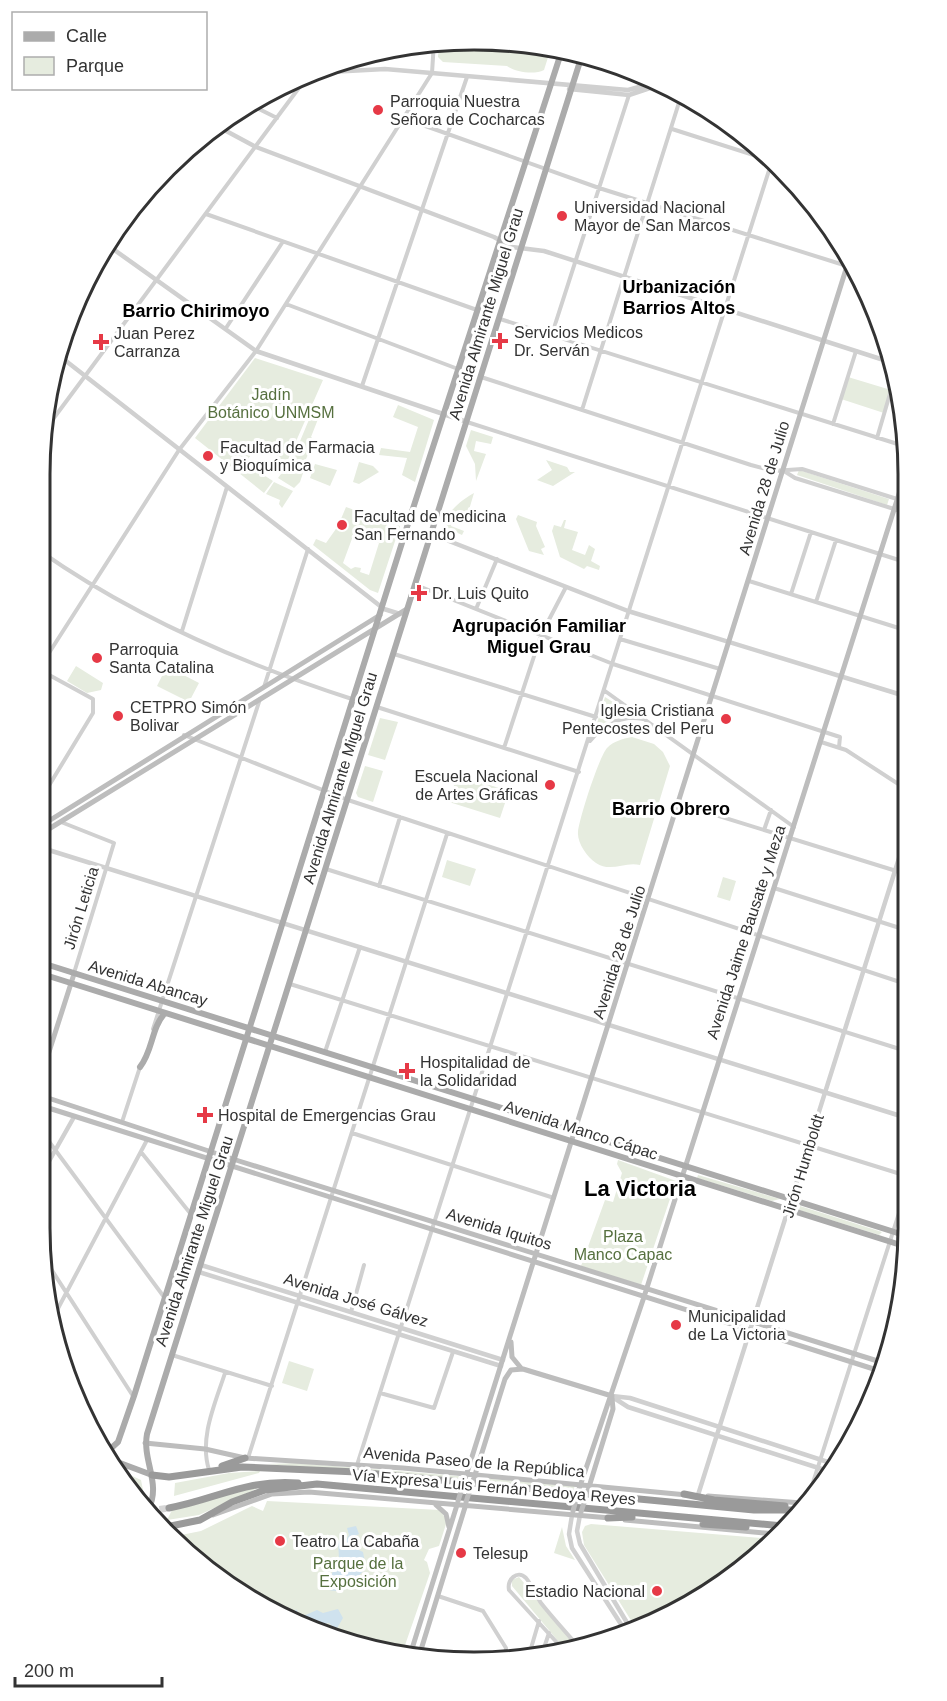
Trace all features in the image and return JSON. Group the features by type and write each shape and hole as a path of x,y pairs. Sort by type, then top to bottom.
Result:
{"highway":[{"path":"212,1470 247,1458"},
{"name":"Vía Expresa Luis Fernán Bedoya Reyes","path":"152,1474 169,1477 212,1470 256,1467 357,1472 754,1510 789,1510"},
{"path":"169,1508 262,1482 317,1484"},
{"name":"Vía Expresa Luis Fernán Bedoya Reyes","path":"209,1517 232,1502 265,1490 317,1484 775,1525"},
{"path":"684,1494 714,1500 791,1508"},
{"path":"173,1525 209,1517"},
{"path":"608,1518 642,1517 756,1527 766,1524"}],"main road":[{"name":"Avenida Almirante Miguel Grau","path":"112,1448 118,1442 134,1396 190,1213 326,792 352,699 377,628 499,240 559,59"},
{"name":"Avenida Almirante Miguel Grau","path":"151,1502 154,1493 145,1443 270,1035 290,984 305,929 394,654 404,611 416,585 465,422 482,377 580,63"},
{"name":"Avenida 28 de Julio","path":"413,1647 847,273"},
{"name":"Avenida Jaime Bausate y Meza","path":"573,1513 604,1410 612,1396 647,1289 898,496"},
{"path":"50,820 340,640 382,611"},
{"path":"50,828 404,611"},
{"path":"340,640 345,648"},
{"name":"Avenida Abancay","path":"50,966 250,1029"},
{"name":"Jirón Leticia","path":"50,1049 74,974"},
{"name":"Avenida Abancay","path":"50,977 247,1038"},
{"path":"140,1067 146,1060 162,1012"},
{"name":"Avenida Manco Cápac","path":"250,1029 898,1233"},
{"name":"Avenida Manco Cápac","path":"247,1038 897,1244"},
{"name":"Avenida Iquitos","path":"50,1099 232,1159 876,1361"},
{"name":"Avenida Iquitos","path":"50,1109 873,1369"},
{"path":"96,1124 99,1115"},
{"path":"160,1145 163,1136"},
{"path":"512,1334 512,1358 522,1369"},
{"path":"421,1648 505,1378 507,1366 503,1360"},
{"path":"505,1378 511,1370 522,1369 612,1396"},
{"name":"Avenida Jaime Bausate y Meza","path":"581,1514 613,1409 612,1396"},
{"name":"Avenida Paseo de la República","path":"145,1443 205,1449 247,1458 357,1465 589,1488 796,1503"},
{"path":"121,1463 152,1474"},
{"path":"209,1517 261,1497 291,1492 458,1503 767,1533"},
{"path":"432,1503 446,1514 449,1532"}],"street":[{"path":"50,652 179,450 256,351 432,73 433,51"},
{"path":"339,72 385,69 564,86 629,95 650,88"},
{"path":"362,386 467,77"},
{"path":"53,420 301,86"},
{"path":"573,87 628,90 644,86"},
{"path":"552,334 629,95"},
{"path":"582,410 679,103"},
{"path":"258,108 277,118"},
{"path":"403,118 599,188 749,236 841,261"},
{"path":"672,129 753,155"},
{"path":"225,130 256,147 521,249 544,251 882,359"},
{"path":"357,1465 769,170"},
{"path":"206,214 282,243 477,310"},
{"path":"226,328 282,243"},
{"path":"114,249 256,351 465,422 898,560"},
{"path":"286,304 378,341 458,369"},
{"path":"500,319 897,444"},
{"path":"833,424 856,351"},
{"path":"65,361 308,549 382,611 404,611"},
{"path":"482,377 773,471 802,469 897,499"},
{"path":"877,438 890,395"},
{"path":"783,471 798,479 898,510"},
{"path":"182,631 227,488"},
{"path":"791,594 811,532"},
{"path":"431,534 628,611 898,694"},
{"path":"816,602 836,540"},
{"path":"263,687 308,549"},
{"path":"50,558 90,586 268,672 352,699"},
{"path":"476,609 497,559"},
{"path":"749,581 898,628"},
{"path":"416,585 613,664 841,738 839,747"},
{"path":"504,748 541,635 566,586"},
{"path":"620,639 722,670"},
{"path":"394,654 596,717"},
{"path":"50,674 93,699 93,713 50,784"},
{"path":"605,691 794,827"},
{"path":"162,1012 162,1000 260,699"},
{"path":"377,707 579,772"},
{"path":"588,743 604,726 618,720 647,720"},
{"path":"184,735 326,792 447,834 898,982"},
{"path":"821,741 839,747 898,784"},
{"path":"680,804 898,871"},
{"path":"764,830 771,810"},
{"path":"379,886 400,817"},
{"name":"Jirón Leticia","path":"61,822 114,843 74,974"},
{"path":"247,1458 272,1386 447,834"},
{"path":"50,851 898,1115"},
{"name":"Jirón Humboldt","path":"698,1496 898,861"},
{"path":"326,869 898,1049"},
{"path":"774,888 898,928"},
{"path":"325,1052 360,947"},
{"path":"290,984 898,1173"},
{"path":"122,1122 140,1067"},
{"path":"50,1159 74,1117"},
{"path":"352,1133 555,1199"},
{"path":"58,1309 147,1140"},
{"path":"50,1143 164,1297"},
{"path":"141,1152 190,1213"},
{"path":"813,1482 898,1216"},
{"path":"351,1312 364,1265"},
{"name":"Avenida José Gálvez","path":"200,1268 300,1296 503,1360"},
{"name":"Avenida José Gálvez","path":"200,1268 297,1303 501,1366"},
{"path":"52,1269 134,1396"},
{"path":"380,1393 434,1408 453,1352"},
{"path":"172,1355 272,1386"},
{"path":"212,1470 205,1449 209,1423 225,1372"},
{"path":"612,1396 630,1398 827,1462"},
{"path":"612,1396 628,1407 822,1469"},
{"path":"573,1513 569,1534 573,1551 621,1625"},
{"path":"581,1514 577,1531 580,1544 627,1622"},
{"path":"557,1643 510,1590 509,1580 514,1575 524,1577 545,1608 572,1639"},
{"path":"437,1596 483,1611 506,1650"},
{"path":"531,1648 539,1621"},
{"path":"545,1645 549,1633"}],"green space":[{"path":"446,50 501,50 548,57 544,70 530,73 507,66 443,62 438,57 438,51"},
{"name":"Jadín Botánico UNMSM","path":"255,358 323,380 286,464 277,458 277,454 260,443 245,463 273,481 264,493 195,438"},
{"path":"848,377 889,389 890,394 884,413 841,399"},
{"path":"398,405 434,420 415,482 402,475 407,458 379,455 381,448 410,452 418,427 393,417"},
{"path":"313,410 320,414 311,437 321,445 319,449 311,448 306,459 311,463 309,470 304,470 300,482 294,488 278,478 293,458"},
{"path":"471,430 493,437 491,444 476,441 474,451 486,454 476,481 475,464 466,446"},
{"path":"546,460 567,467 570,472 575,472 553,486 537,480 552,470"},
{"path":"359,462 373,466 379,472 359,484 353,482"},
{"path":"315,464 337,470 330,486 310,478"},
{"path":"799,470 889,499 887,505 797,475"},
{"path":"274,482 293,491 282,508 279,504 280,500 266,494"},
{"path":"474,493 466,520 453,517 451,526 464,531 462,535 447,528 451,512 459,503"},
{"path":"346,507 400,526 378,593 370,590 313,545 316,539 326,543 338,526","holes":["353,536 379,543 369,575 360,572 361,568 351,569 343,563"]},
{"path":"518,515 537,522 536,526 545,547 541,549 544,555 529,551 516,519"},
{"path":"566,520 564,528 578,532 572,550 585,555 589,545 595,549 591,561 600,566 599,570 587,566 584,569 560,557 552,531 554,525 561,527"},
{"path":"76,666 103,683 101,690 87,693 67,681"},
{"path":"165,670 172,674 174,670 199,683 189,702 157,686"},
{"path":"605,697 630,713 630,716 605,723 595,730"},
{"path":"380,718 398,722 385,760 368,755"},
{"path":"632,737 654,744 663,752 670,766 640,865 602,866 583,849 578,836 579,825 603,754 612,744"},
{"path":"365,766 383,771 373,802 358,797 356,793"},
{"path":"457,775 509,791 500,818 449,802"},
{"path":"447,860 476,869 470,886 442,877"},
{"path":"723,877 736,881 730,901 717,897"},
{"name":"Plaza Manco Capac","path":"618,1160 676,1181 641,1285 581,1266 605,1200 613,1202 622,1173 617,1164"},
{"path":"698,1175 780,1199 772,1201 697,1178"},
{"path":"800,1206 882,1232 879,1235 799,1210"},
{"path":"289,1361 314,1369 307,1391 282,1383"},
{"path":"297,1463 459,1476 457,1480 267,1464"},
{"path":"260,1471 174,1496 175,1483 229,1473"},
{"path":"129,1474 141,1480 142,1492"},
{"path":"479,1478 575,1486 573,1490 478,1482"},
{"path":"258,1486 199,1515 167,1520 172,1510"},
{"name":"Parque de la Exposición","path":"267,1501 440,1510 447,1521 439,1546 429,1549 424,1560 427,1562 430,1573 405,1646 337,1629 286,1608 261,1595 215,1564 182,1535 201,1531 252,1506 263,1511"},
{"name":"Estadio Nacional","path":"591,1524 761,1538 732,1564 686,1595 631,1621 584,1545 582,1532 585,1526"},
{"path":"562,1527 566,1546 575,1560 554,1553"},
{"path":"519,1577 571,1640 559,1642 512,1586 512,1580"}],"water":[{"path":"356,1526 359,1534 353,1537 348,1545 363,1552 366,1568 350,1585 347,1582 349,1578 342,1577 341,1586 346,1583 349,1587 346,1589 337,1591 325,1589 339,1558 338,1541 344,1543 349,1535 347,1528"},
{"path":"338,1609 343,1618 337,1629 329,1623 324,1624 304,1616 317,1610 323,1613"}],"tunnel":[{"path":"158,1510 169,1508"}],"place":[{"name":"Parroquia Nuestra Señora de Cocharcas","path":"378,110"},
{"name":"Universidad Nacional Mayor de San Marcos","path":"562,216"},
{"name":"Servicios Medicos Dr. Serván","path":"500,341"},
{"name":"Juan Perez Carranza","path":"101,342"},
{"name":"Facultad de Farmacia y Bioquímica","path":"208,456"},
{"name":"Facultad de medicina San Fernando","path":"342,525"},
{"name":"Dr. Luis Quito","path":"419,593"},
{"name":"Parroquia Santa Catalina","path":"97,658"},
{"name":"CETPRO Simón Bolivar","path":"118,716"},
{"name":"Iglesia Cristiana Pentecostes del Peru","path":"726,719"},
{"name":"Escuela Nacional de Artes Gráficas","path":"550,785"},
{"name":"Hospitalidad de la Solidaridad","path":"407,1071"},
{"name":"Hospital de Emergencias Grau","path":"205,1115"},
{"name":"Municipalidad de La Victoria","path":"676,1325"},
{"name":"Teatro La Cabaña","path":"280,1541"},
{"name":"Telesup","path":"461,1553"},
{"name":"Estadio Nacional","path":"657,1591"}],"district":[{"name":"Urbanización Barrios Altos","path":"679,297"},
{"name":"Barrio Chirimoyo","path":"196,311"},
{"name":"Agrupación Familiar Miguel Grau","path":"539,636"},
{"name":"Barrio Obrero","path":"671,809"},
{"name":"La Victoria","path":"640,1188"}]}
